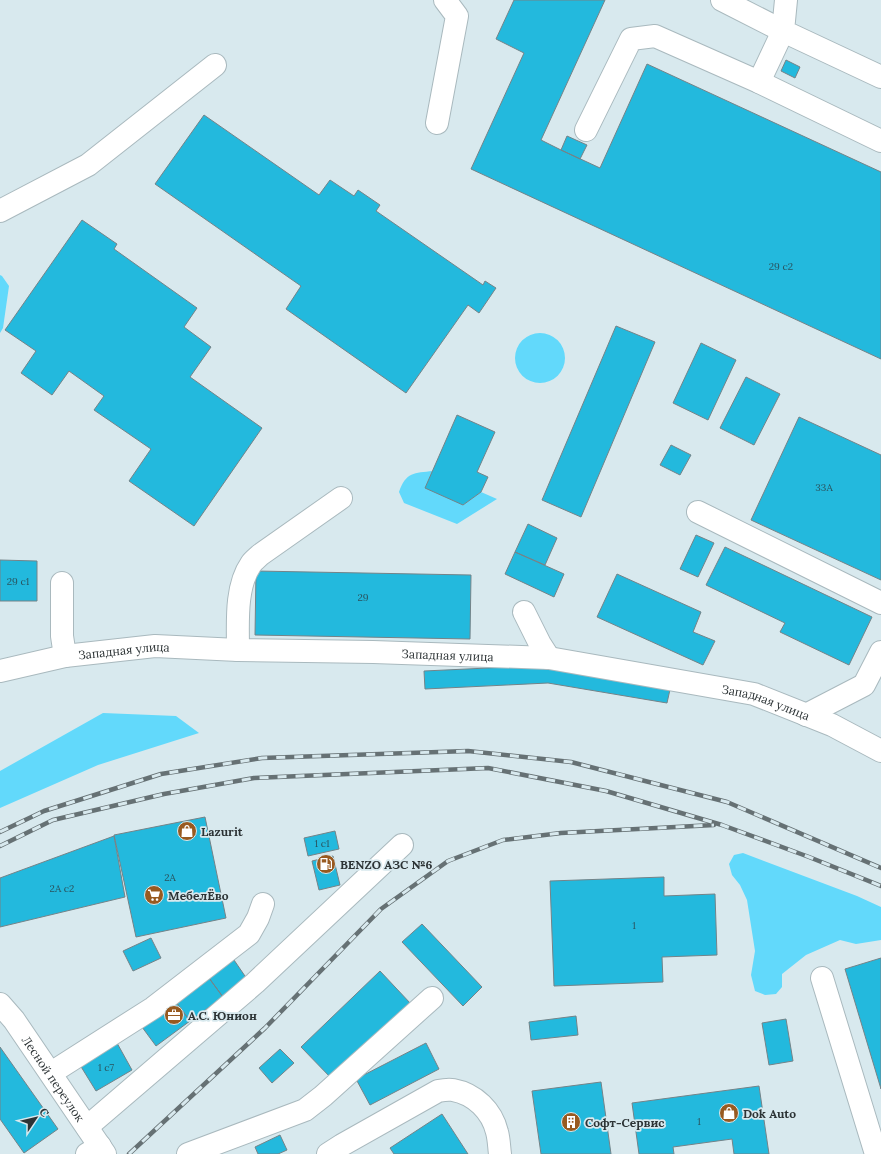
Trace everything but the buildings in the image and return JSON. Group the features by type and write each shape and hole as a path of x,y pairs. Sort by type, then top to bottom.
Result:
{"street":[{"path":"437,123 457,16 445,0"},
{"path":"722,0 783,31 881,76"},
{"path":"759,82 783,31 786,0"},
{"path":"586,130 632,39 655,36 759,82 881,141"},
{"path":"0,210 88,165 215,66"},
{"path":"238,650 238,619 242,584 251,564 260,555 341,498"},
{"path":"698,512 881,603"},
{"path":"62,583 62,636 65,656"},
{"path":"524,612 540,644 549,658"},
{"name":"Западная улица","path":"0,671 65,656 156,646 238,650 373,652 549,658 754,694 832,725 881,751"},
{"path":"806,715 864,685 881,652"},
{"path":"87,1127 255,983 402,845"},
{"path":"50,1073 153,1008 249,934 258,918 263,904"},
{"path":"822,978 876,1154"},
{"path":"188,1154 305,1110 323,1096 432,998"},
{"name":"Лесной переулок","path":"0,1004 14,1020 87,1127 97,1151"},
{"path":"339,1151 438,1091 451,1090 463,1092 477,1100 486,1108 497,1132 500,1154"}],"shaded area":[{"path":"0,275 9,286 3,328 0,333"},
{"path":"540,333 549,335 558,340 563,349 565,358 563,367 558,376 549,381 540,383 531,381 522,376 517,367 515,358 517,349 522,340 531,335"},
{"path":"433,471 463,505 481,492 497,499 457,524 404,503 399,492 408,477 416,473"},
{"path":"103,713 176,716 199,733 98,765 0,808 0,771"},
{"path":"743,853 857,896 881,907 881,940 856,944 840,940 806,955 782,974 782,987 776,994 765,995 755,991 751,975 755,951 747,900 740,885 732,875 729,864 734,855"}],"railway":[{"path":"0,832 44,811 161,774 262,758 468,751 571,762 727,802 881,868"},
{"path":"0,846 53,820 164,794 254,778 488,768 606,791 722,825 809,857 881,886"},
{"path":"129,1154 265,1028 381,909 448,861 503,840 561,833 714,825"}],"place":[{"name":"Lazurit","path":"187,831"},
{"name":"BENZO АЗС №6","path":"326,864"},
{"name":"МебелЁво","path":"154,895"},
{"name":"А.С. Юнион","path":"174,1015"},
{"name":"Dok Auto","path":"729,1113"},
{"name":"Софт-Сервис","path":"571,1122"}]}
